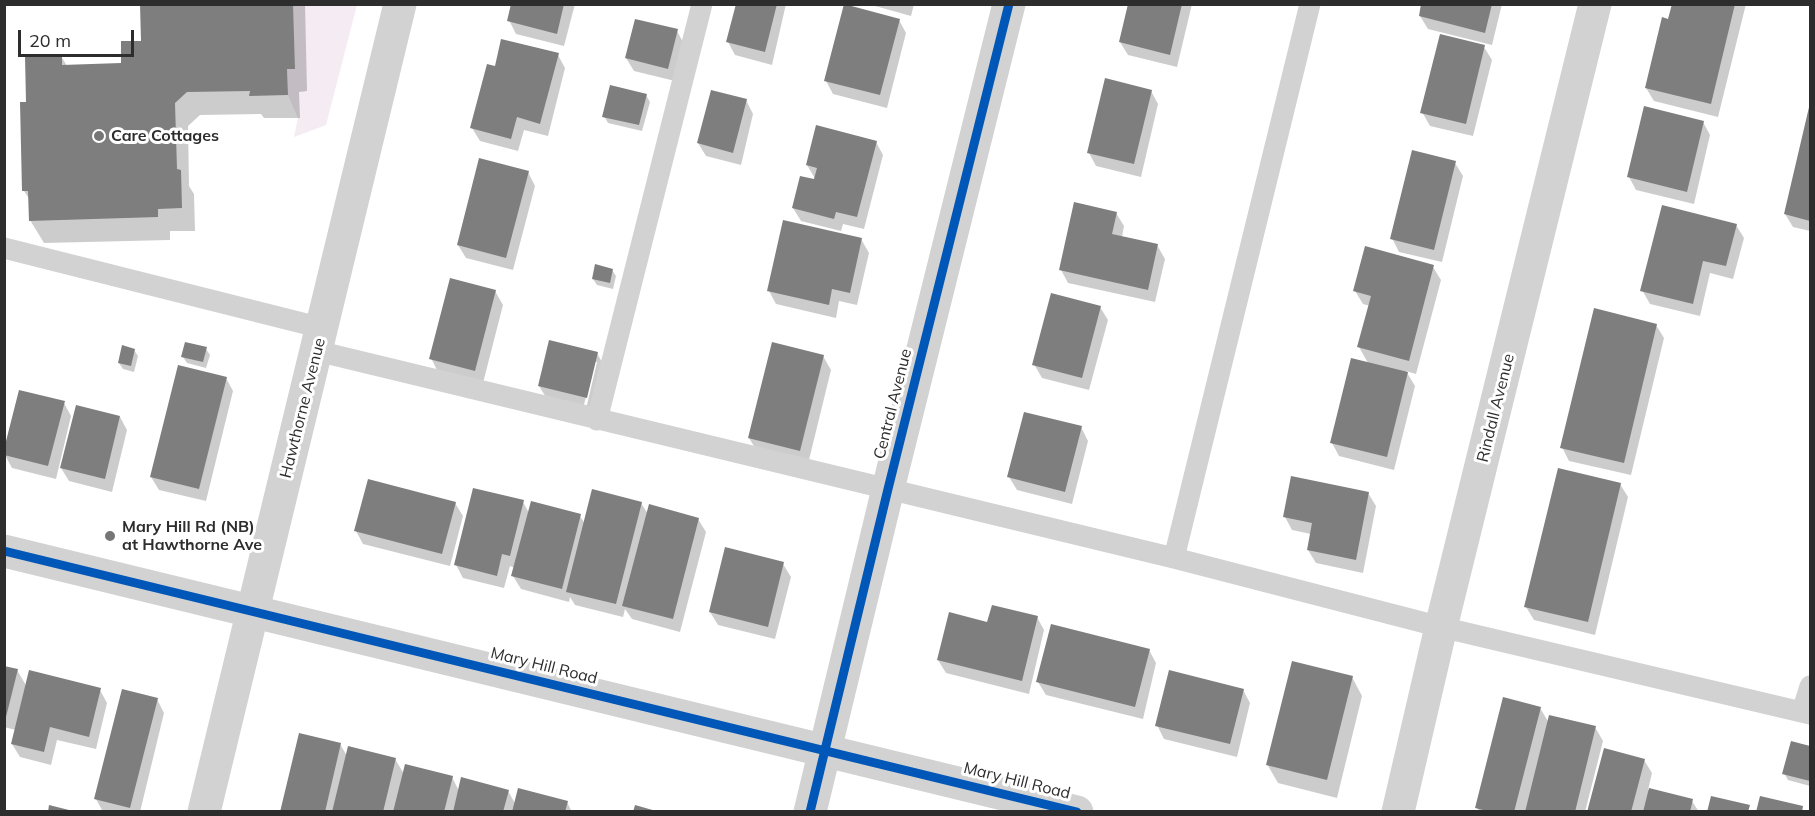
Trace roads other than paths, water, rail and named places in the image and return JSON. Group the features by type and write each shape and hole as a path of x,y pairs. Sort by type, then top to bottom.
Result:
{"street":[{"name":"Hawthorne Avenue","path":"204,812 400,4"},
{"name":"Central Avenue","path":"810,812 1009,4"},
{"name":"Rindall Avenue","path":"1398,812 1595,4"},
{"name":"Mary Hill Road","path":"4,551 1077,812"}],"lane":[{"path":"597,420 702,4"},
{"path":"1174,558 1310,4"},
{"path":"4,248 597,420 1174,558 1442,627 1806,713 1810,686"}],"place":[{"name":"Care Cottages","path":"99,136"},
{"name":"Mary Hill Rd (NB) at Hawthorne Ave","path":"110,536"}]}
